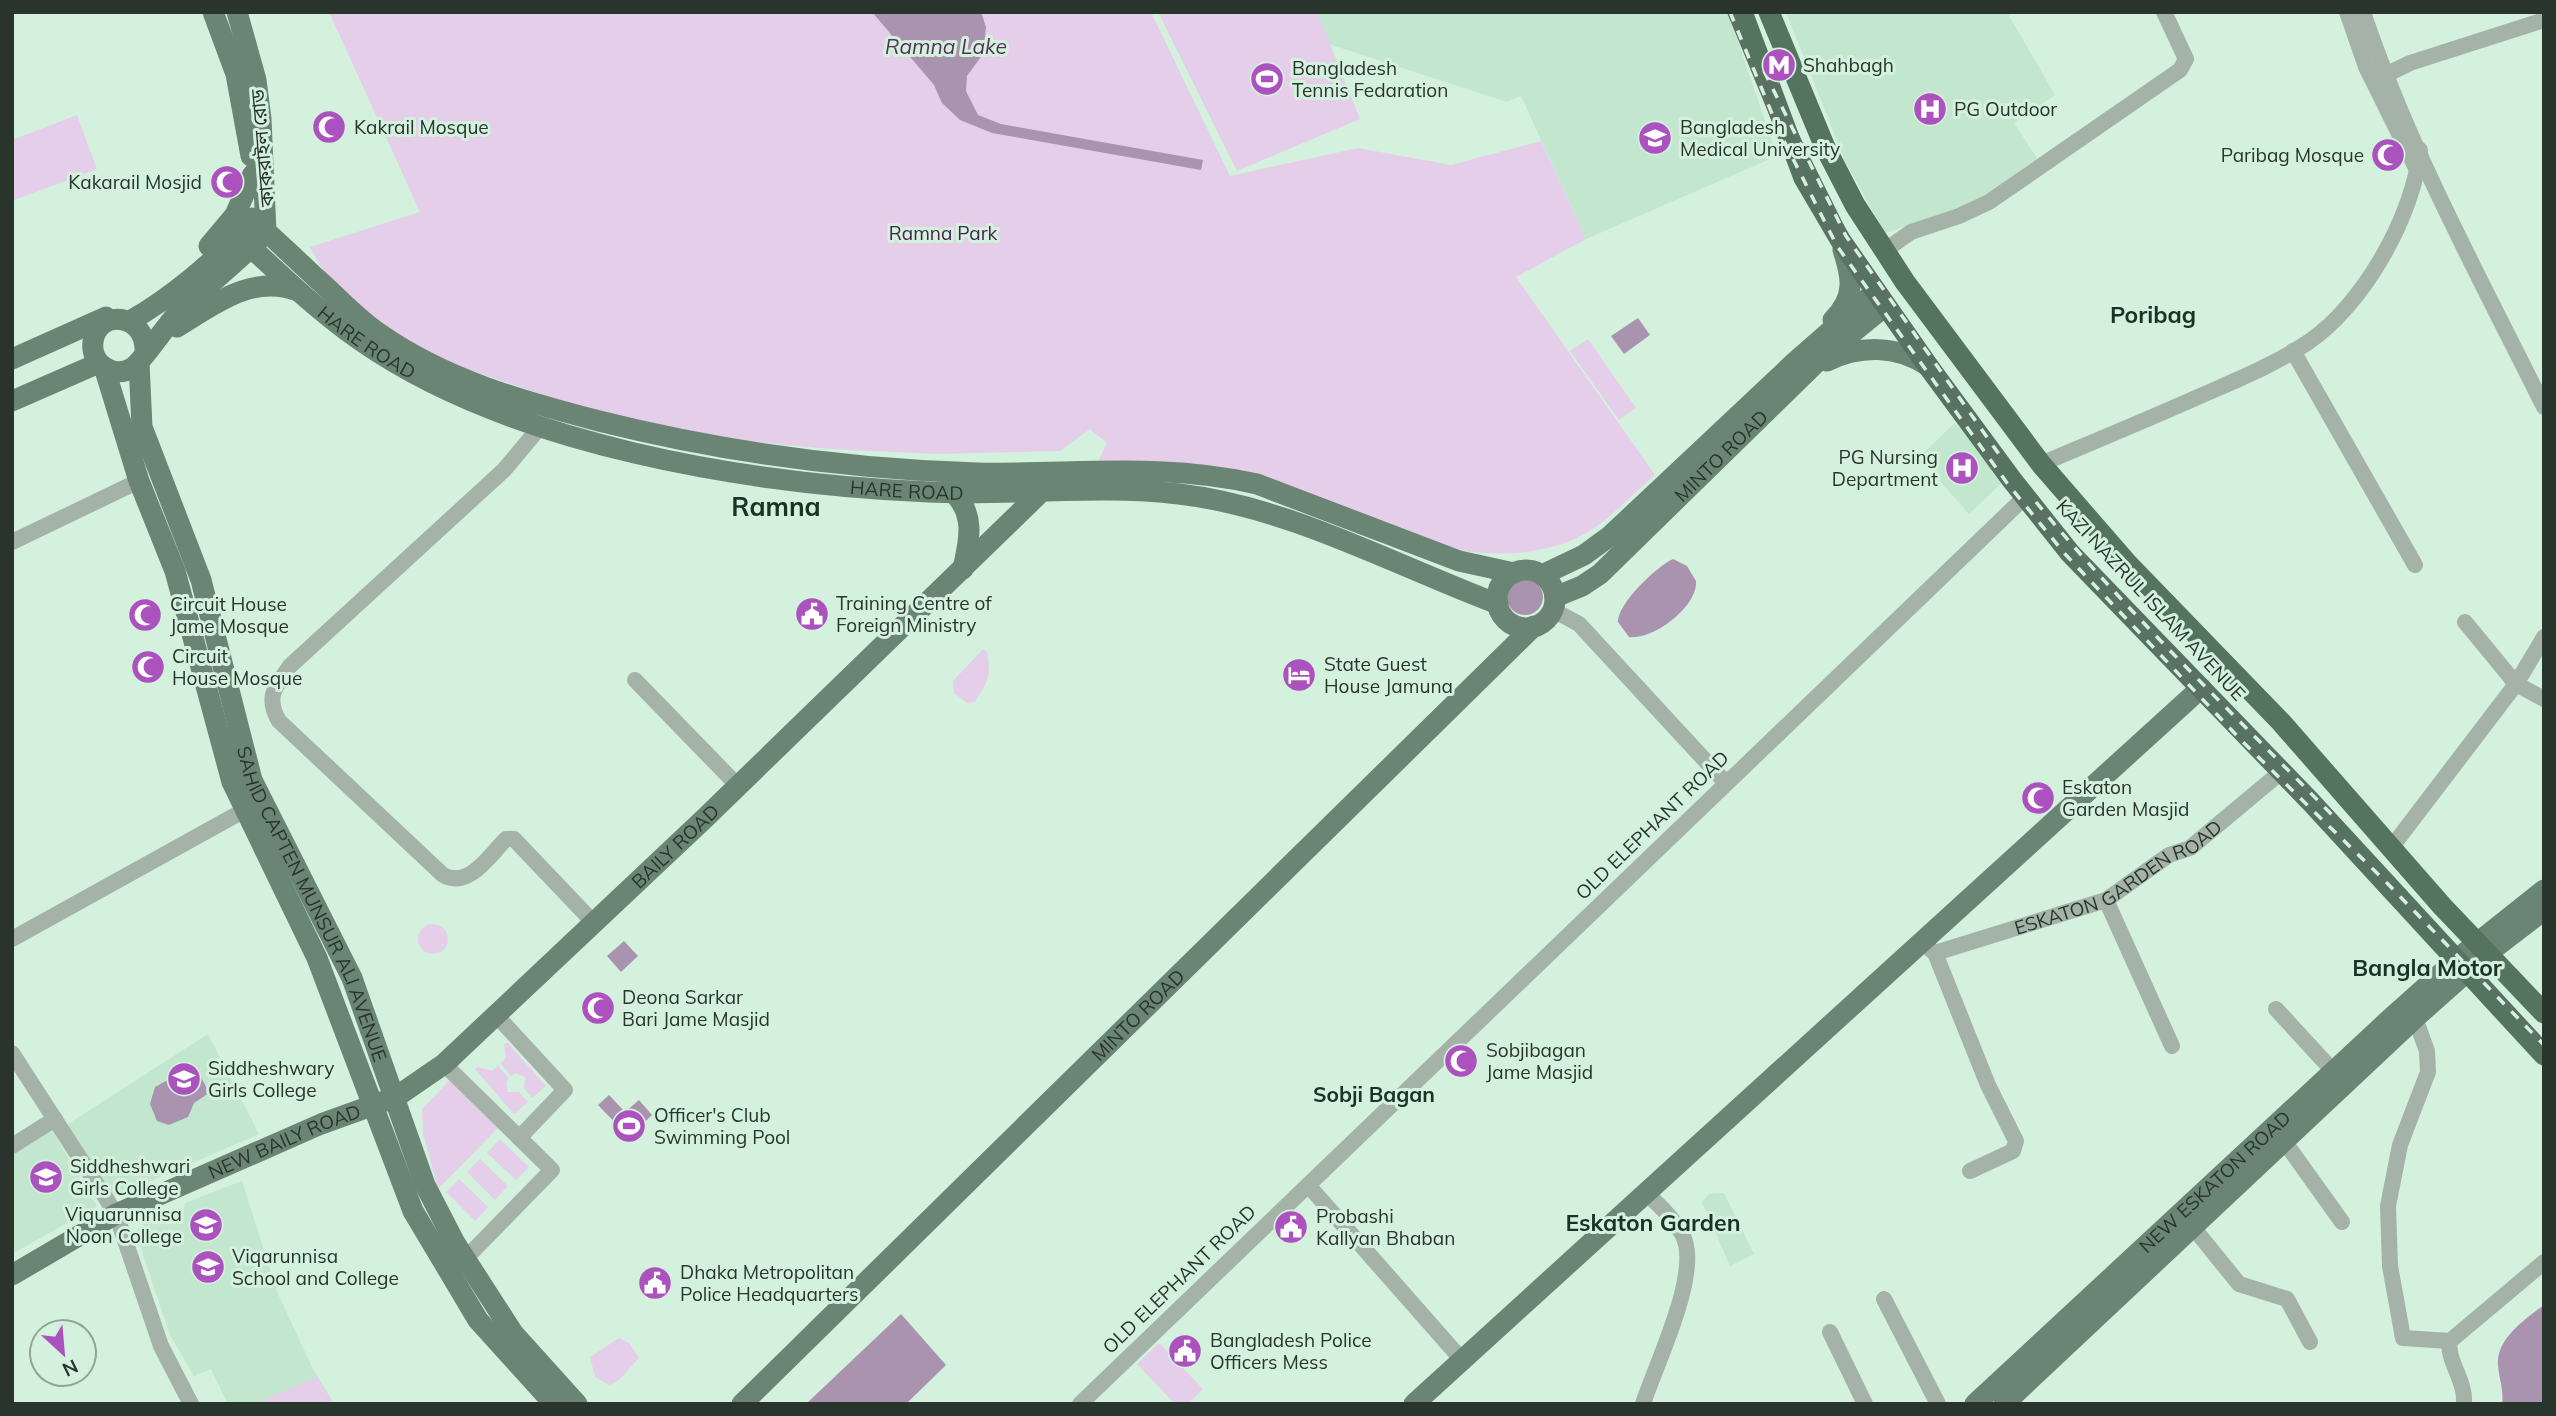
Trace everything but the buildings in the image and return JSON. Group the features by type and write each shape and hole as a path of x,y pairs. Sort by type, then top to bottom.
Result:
{"highway":[{"name":"KAZI NAZRUL ISLAM AVENUE","path":"1742,12 1804,178 1841,241 1880,299 2025,496 2070,552 2281,772 2408,911 2455,972 2544,1055"},
{"name":"KAZI NAZRUL ISLAM AVENUE","path":"1769,12 1829,154 1854,205 1905,282 2041,464 2126,562 2281,722 2391,848 2544,1013"},
{"path":"1880,299 1905,282"}],"main road":[{"name":"কাকরাইল রোড","path":"213,12 236,74 253,174 252,233"},
{"path":"237,12 256,80 264,152 282,230 302,265"},
{"name":"কাকরাইল রোড","path":"252,233 264,152"},
{"path":"12,375 95,334 106,322 121,319 149,297 208,247 235,215 253,174"},
{"path":"252,233 302,265 379,334 440,368 621,437 689,443 879,468 1019,474 1147,469 1231,478 1256,484 1459,561 1514,573 1528,570 1549,580 1554,604 1545,620 1534,626 1511,623"},
{"path":"12,359 151,310 252,233"},
{"path":"12,401 68,376 101,365 126,371 252,233"},
{"name":"HARE ROAD","path":"252,233 300,291 362,342 411,372 512,419 540,427 621,437 681,463 767,477 954,493 1178,494 1220,500 1317,531 1498,604"},
{"path":"1841,241 1851,271 1847,300 1837,317 1797,353 1800,368 1862,349 1892,351 1910,356 1927,366"},
{"path":"147,350 236,292 267,285 300,291"},
{"name":"MINTO ROAD","path":"1542,575 1584,555 1610,537 1880,299"},
{"path":"121,319 143,334 147,350"},
{"path":"95,334 93,349 101,365"},
{"name":"SAHID CAPTEN MUNSUR ALI AVENUE","path":"147,350 137,381 142,427 201,580 252,780 337,946 396,1097 425,1185 465,1259 513,1333 554,1404"},
{"name":"SAHID CAPTEN MUNSUR ALI AVENUE","path":"101,365 139,481 175,570 232,782 243,811 317,958 413,1211 433,1249 478,1320 537,1374 577,1404"},
{"name":"MINTO ROAD","path":"1554,604 1582,586 1667,511 1800,368"},
{"path":"68,376 93,379 124,434"},
{"name":"BAILY ROAD","path":"373,1105 396,1097 444,1064 738,786 1041,492"},
{"path":"954,493 965,506 970,524 963,569"},
{"path":"1511,650 1511,623 1498,604 1501,586 1514,573"},
{"name":"MINTO ROAD","path":"743,1404 1534,626"},
{"name":"ESKATON GARDEN ROAD","path":"1414,1404 1646,1193 1928,948 2200,688"},
{"path":"2455,972 2544,890"},
{"path":"2483,948 2544,910"},
{"path":"2390,1019 2438,966 2438,949 2416,926 2408,911"},
{"name":"NEW ESKATON ROAD","path":"1975,1404 2008,1392 2192,1226 2230,1179 2284,1141 2415,1018 2455,972"},
{"name":"NEW ESKATON ROAD","path":"2008,1392 2230,1179 2333,1071 2390,1019 2455,972"},
{"name":"NEW BAILY ROAD","path":"12,1275 117,1214 321,1124 373,1105"},
{"path":"1983,1404 2008,1392"}],"street":[{"path":"1884,250 1911,232 1959,216 1989,202 2180,70 2186,59 2164,12"},
{"path":"2347,12 2418,171 2433,182"},
{"path":"2363,12 2381,83 2420,150 2433,182 2544,407"},
{"path":"2381,83 2410,63 2544,20"},
{"path":"2381,83 2544,30"},
{"path":"2041,464 2229,384 2293,351 2323,330 2361,287 2393,235 2412,195 2420,150"},
{"path":"2293,351 2415,565"},
{"path":"540,427 504,470 290,666 271,693 271,708 279,721 443,875 457,880 467,878 506,839 514,839 594,923"},
{"path":"12,542 139,481"},
{"name":"OLD ELEPHANT ROAD","path":"1080,1404 2025,496"},
{"path":"1574,621 1572,605 1582,586"},
{"path":"1554,604 1617,663 1642,695 1726,783"},
{"path":"2465,622 2516,684 2544,699"},
{"path":"2391,848 2516,684 2544,637"},
{"path":"635,680 738,786"},
{"name":"ESKATON GARDEN ROAD","path":"1928,948 2106,900 2169,855 2190,848 2281,772"},
{"path":"12,939 243,811"},
{"path":"2106,900 2172,1046"},
{"path":"1928,948 2016,1141 2013,1151 1970,1171"},
{"path":"2276,1009 2333,1071"},
{"path":"496,1015 565,1090 519,1138"},
{"path":"2415,1018 2427,1051 2428,1072 2392,1174 2388,1206 2390,1266 2403,1338 2451,1341 2544,1262"},
{"path":"12,1053 117,1214 161,1346 191,1404"},
{"path":"444,1064 552,1171 465,1259"},
{"path":"12,1146 55,1119"},
{"path":"2284,1141 2342,1222"},
{"path":"1308,1185 1462,1360"},
{"path":"1643,1404 1681,1300 1690,1262 1683,1235 1646,1193"},
{"path":"2192,1226 2239,1284 2287,1298 2310,1342"},
{"path":"1884,1299 1938,1404"},
{"path":"1830,1332 1865,1404"},
{"path":"2451,1341 2450,1352 2465,1388 2464,1404"}],"shaded area":[{"name":"Bangladesh Medical University","path":"1317,12 1728,12 1777,156 1586,239 1521,96 1507,102 1329,44"},
{"name":"PG Outdoor","path":"1786,12 2007,12 2055,95 2014,123 2037,158 1996,189 1960,207 1885,233 1845,161"},
{"name":"PG Nursing Department","path":"1955,423 2005,480 1969,514 1919,457"},
{"name":"Siddheshwary Girls College","path":"208,1034 259,1134 107,1200 68,1124"},
{"name":"Siddheshwari Girls College","path":"50,1127 97,1206 12,1254 12,1148"},
{"name":"Viqarunnisa School and College","path":"242,1181 278,1294 312,1367 334,1404 228,1404 211,1369 194,1376 170,1335 138,1240 137,1229 154,1218 171,1224 182,1218 185,1203"},
{"path":"1724,1193 1754,1254 1730,1266 1702,1202 1709,1194"}],"green space":[{"name":"Ramna Park","path":"329,12 1151,12 1230,176 1358,148 1451,165 1541,141 1586,239 1516,277 1655,475 1610,516 1579,537 1544,549 1525,552 1469,552 1452,549 1256,479 1097,464 1107,443 1090,429 1060,451 938,454 829,449 690,436 607,416 442,361 394,333 357,305 323,271 310,247 420,212"},
{"name":"Bangladesh Tennis Fedaration","path":"1158,12 1317,12 1360,119 1237,171"},
{"path":"77,115 97,169 12,201 12,140"},
{"path":"1588,339 1636,408 1619,420 1570,351"},
{"path":"983,649 987,652 989,662 987,682 975,702 967,703 954,693 953,681"},
{"path":"433,924 444,928 448,939 444,950 433,954 422,950 418,939 422,928"},
{"path":"507,1042 546,1086 532,1098 524,1088 525,1077 515,1073 511,1076 500,1063 506,1058 504,1044"},
{"path":"498,1066 509,1078 506,1082 508,1092 519,1092 528,1102 514,1114 475,1069 478,1067 492,1071"},
{"path":"452,1078 498,1128 438,1189 423,1133 422,1109"},
{"path":"500,1139 529,1167 516,1180 487,1153"},
{"path":"480,1159 508,1186 495,1200 467,1172"},
{"path":"459,1179 488,1207 475,1221 446,1192"},
{"path":"619,1338 629,1343 639,1358 619,1380 609,1385 595,1377 590,1357"},
{"path":"1159,1343 1203,1389 1188,1404 1175,1404 1137,1364"},
{"path":"317,1377 334,1404 267,1404 265,1399"}],"water":[{"name":"Ramna Lake","path":"872,12 981,12 986,27 983,54 967,76 966,91 978,115 1001,124 1203,160 1201,170 992,133 960,120 942,103 934,85"},
{"path":"1638,318 1650,335 1624,354 1611,336"},
{"path":"1673,559 1687,566 1696,581 1690,601 1673,620 1662,627 1650,633 1629,637 1618,622 1619,614 1630,596"},
{"path":"1525,579 1538,584 1543,597 1538,610 1525,615 1512,610 1507,597 1512,584"},
{"path":"624,941 638,956 621,972 607,956"},
{"path":"186,1070 198,1071 209,1093 194,1103 188,1117 169,1125 157,1121 150,1104 155,1087"},
{"name":"Officer's Club Swimming Pool","path":"609,1095 625,1112 639,1100 652,1115 629,1137 598,1105"},
{"path":"2544,1305 2544,1404 2502,1404 2498,1365 2502,1347 2513,1330"},
{"path":"901,1314 946,1365 906,1404 806,1404"}],"railway":[{"path":"1730,12 1780,133 1837,246 2007,483 2065,554 2242,741 2385,881 2544,1045"},
{"path":"1764,71 1846,236 2003,460"},
{"path":"2036,502 2107,584 2336,819"}],"place":[{"name":"Shahbagh","path":"1779,65"},
{"name":"Bangladesh Tennis Fedaration","path":"1267,79"},
{"name":"PG Outdoor","path":"1930,109"},
{"name":"Kakrail Mosque","path":"329,127"},
{"name":"Bangladesh Medical University","path":"1655,138"},
{"name":"Paribag Mosque","path":"2388,155"},
{"name":"Kakarail Mosjid","path":"227,182"},
{"name":"PG Nursing Department","path":"1962,468"},
{"name":"Training Centre of Foreign Ministry","path":"812,614"},
{"name":"Circuit House Jame Mosque","path":"145,615"},
{"name":"Circuit House Mosque","path":"148,667"},
{"name":"State Guest House Jamuna","path":"1299,675"},
{"name":"Eskaton Garden Masjid","path":"2038,798"},
{"name":"Deona Sarkar Bari Jame Masjid","path":"598,1008"},
{"name":"Sobjibagan Jame Masjid","path":"1461,1061"},
{"name":"Siddheshwary Girls College","path":"184,1079"},
{"name":"Officer's Club Swimming Pool","path":"629,1126"},
{"name":"Siddheshwari Girls College","path":"46,1177"},
{"name":"Viquarunnisa Noon College","path":"206,1225"},
{"name":"Probashi Kallyan Bhaban","path":"1291,1227"},
{"name":"Viqarunnisa School and College","path":"208,1267"},
{"name":"Dhaka Metropolitan Police Headquarters","path":"655,1283"},
{"name":"Bangladesh Police Officers Mess","path":"1185,1351"}],"district":[{"name":"Poribag","path":"2153,314"},
{"name":"Ramna","path":"776,506"},
{"name":"Bangla Motor","path":"2427,967"},
{"name":"Sobji Bagan","path":"1374,1094"},
{"name":"Eskaton Garden","path":"1653,1222"}]}
